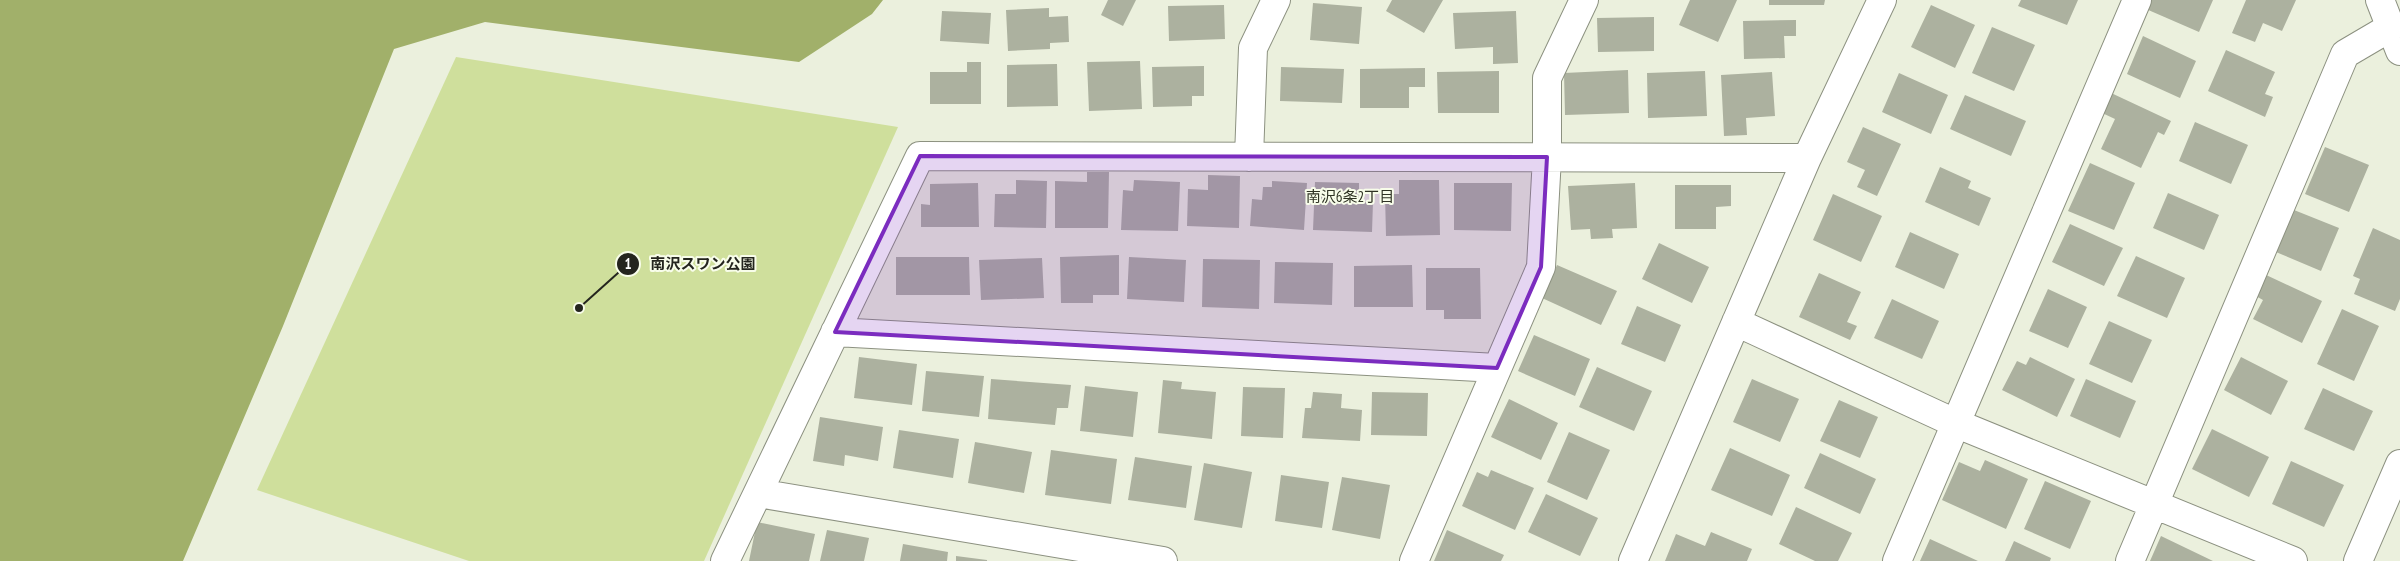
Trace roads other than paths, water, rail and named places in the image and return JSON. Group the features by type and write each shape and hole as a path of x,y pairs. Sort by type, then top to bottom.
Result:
{"street":[{"path":"1248,156 1253,48 1276,0"},
{"path":"1414,561 1541,267 1547,157 1548,78 1584,0"},
{"path":"1633,561 1807,158 1882,0"},
{"path":"1897,561 2137,0"},
{"path":"2130,561 2344,54 2396,39 2380,0"},
{"path":"725,561 920,156 1807,158"},
{"path":"1736,322 1955,422 2292,561"},
{"path":"835,332 1497,368"},
{"path":"2358,561 2400,464"},
{"path":"758,493 1163,561"}],"place":[{"name":"南沢スワン公園","path":"579,308"}],"district":[{"name":"南沢6条2丁目","path":"1350,197"}]}
